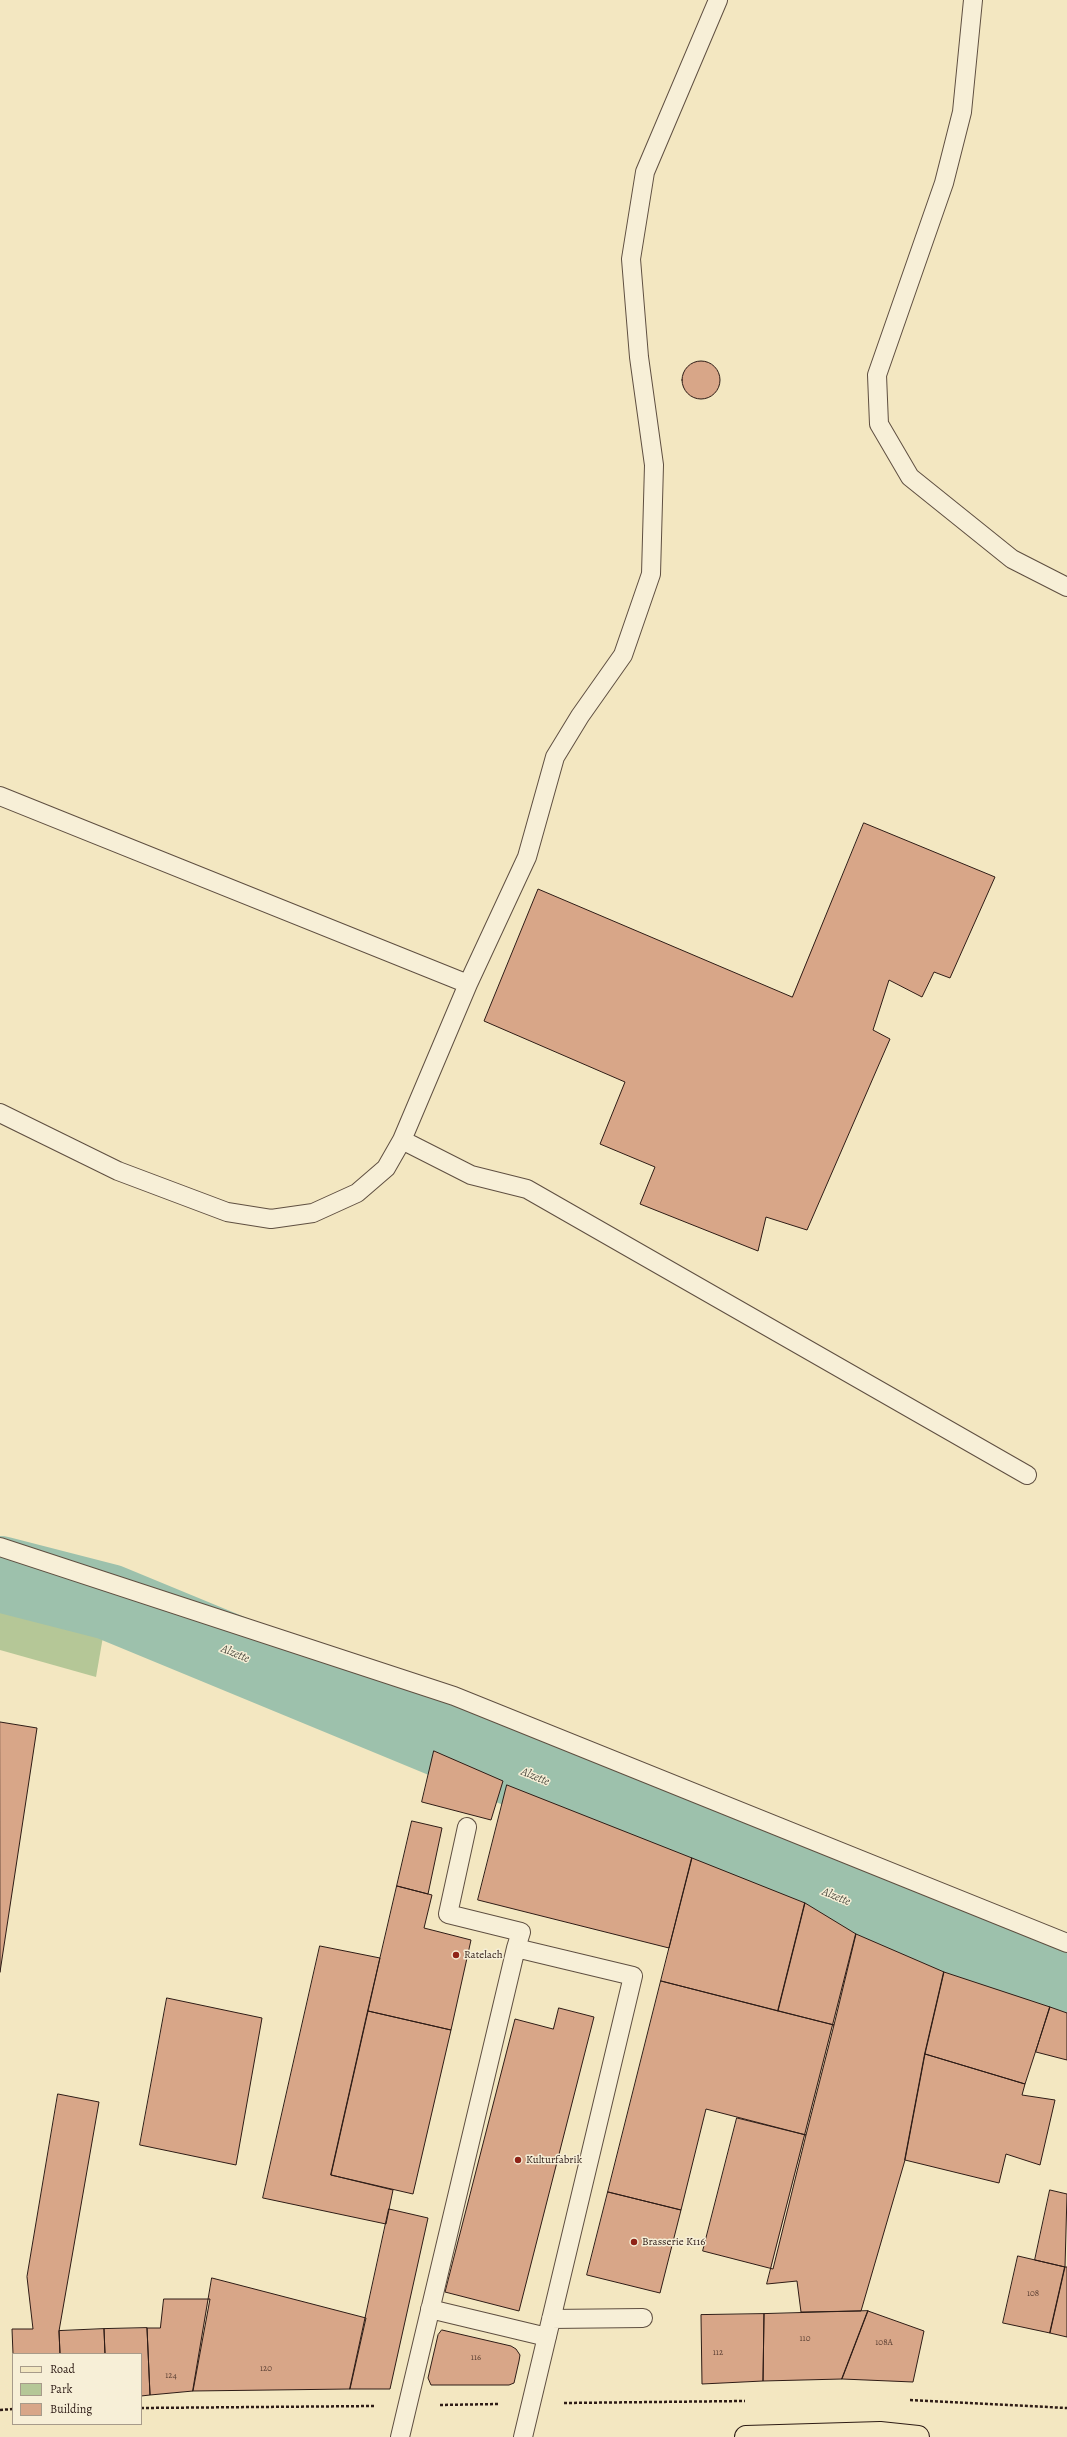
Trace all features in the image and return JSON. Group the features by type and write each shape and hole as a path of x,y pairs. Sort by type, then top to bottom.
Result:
{"main road":[{"path":"746,2437 880,2434 918,2437"}],"lane":[{"path":"0,1113 118,1171 227,1212 271,1219 313,1213 357,1193 386,1168 402,1140 468,984 527,857 555,757 580,716 623,655 651,574 654,465 639,357 631,259 645,172 718,0"},
{"path":"973,0 962,112 944,183 877,375 879,424 910,476 1012,558 1067,586"},
{"path":"0,796 468,984"},
{"path":"402,1140 471,1174 527,1189 1026,1475"},
{"path":"0,1547 454,1696 1067,1943"},
{"path":"400,2437 521,1932 448,1914 467,1827"},
{"path":"516,1948 633,1976 523,2437"},
{"path":"430,2309 547,2337"},
{"path":"551,2319 643,2318"}],"path":[{"path":"904,2400 1067,2408"},
{"path":"142,2408 753,2401"},
{"path":"0,2410 12,2410"}],"green space":[{"path":"0,1566 109,1602 96,1677 0,1650"}],"building":[{"path":"701,361 711,364 717,370 720,380 717,390 711,396 701,399 691,396 685,390 682,380 685,370 691,364"},
{"path":"864,823 995,877 950,978 934,972 922,997 889,980 873,1030 890,1039 807,1230 766,1217 758,1251 640,1204 655,1167 600,1144 625,1082 484,1021 538,889 792,997"},
{"path":"0,1722 37,1728 0,1972"},
{"path":"434,1751 503,1781 491,1820 422,1802"},
{"path":"507,1785 692,1858 669,1948 478,1900"},
{"path":"412,1821 442,1828 428,1894 397,1886"},
{"path":"692,1858 805,1903 778,2011 661,1981"},
{"path":"397,1886 432,1895 424,1928 471,1940 451,2030 368,2011"},
{"path":"805,1903 856,1934 834,2025 778,2011"},
{"path":"856,1934 944,1972 925,2054 905,2160 861,2311 801,2312 797,2281 767,2284"},
{"path":"320,1946 380,1958 331,2175 393,2190 386,2224 263,2198"},
{"path":"944,1972 1050,2007 1025,2084 925,2054"},
{"path":"661,1981 834,2025 806,2135 706,2109 681,2210 608,2192"},
{"path":"167,1998 262,2018 236,2165 140,2145"},
{"path":"1050,2007 1067,2013 1067,2060 1036,2052"},
{"name":"Kulturfabrik","path":"559,2008 594,2017 519,2311 445,2292 515,2019 553,2029"},
{"path":"368,2011 451,2030 413,2194 331,2175"},
{"path":"925,2054 1025,2084 1022,2095 1055,2100 1040,2165 1006,2154 999,2183 905,2160"},
{"path":"58,2094 99,2102 59,2331 60,2353 13,2353 12,2329 33,2329 27,2277"},
{"path":"737,2118 806,2135 773,2269 703,2251"},
{"path":"1050,2190 1067,2194 1065,2267 1035,2260"},
{"name":"Brasserie K116","path":"608,2192 681,2210 660,2293 587,2275"},
{"path":"389,2209 428,2218 390,2389 350,2389"},
{"path":"1018,2256 1065,2267 1050,2333 1003,2323"},
{"path":"1065,2267 1067,2267 1067,2337 1050,2333"},
{"path":"212,2278 366,2318 350,2389 193,2391"},
{"path":"164,2299 210,2299 193,2391 150,2395 147,2328 160,2328"},
{"path":"868,2311 842,2379 763,2381 764,2314"},
{"path":"868,2311 924,2331 913,2382 842,2379"},
{"path":"764,2314 763,2381 702,2384 701,2315"},
{"path":"147,2328 150,2395 142,2396 142,2353 105,2353 104,2329"},
{"path":"104,2329 105,2353 60,2353 59,2331"},
{"path":"442,2330 511,2346 516,2349 520,2355 514,2383 509,2385 431,2385 428,2378 438,2335"}],"waterway":[{"name":"Alzette","path":"0,1574 109,1602 448,1742 1067,1990"}],"place":[{"name":"Ratelach","path":"456,1955"},
{"name":"Kulturfabrik","path":"518,2160"},
{"name":"Brasserie K116","path":"634,2242"}]}
